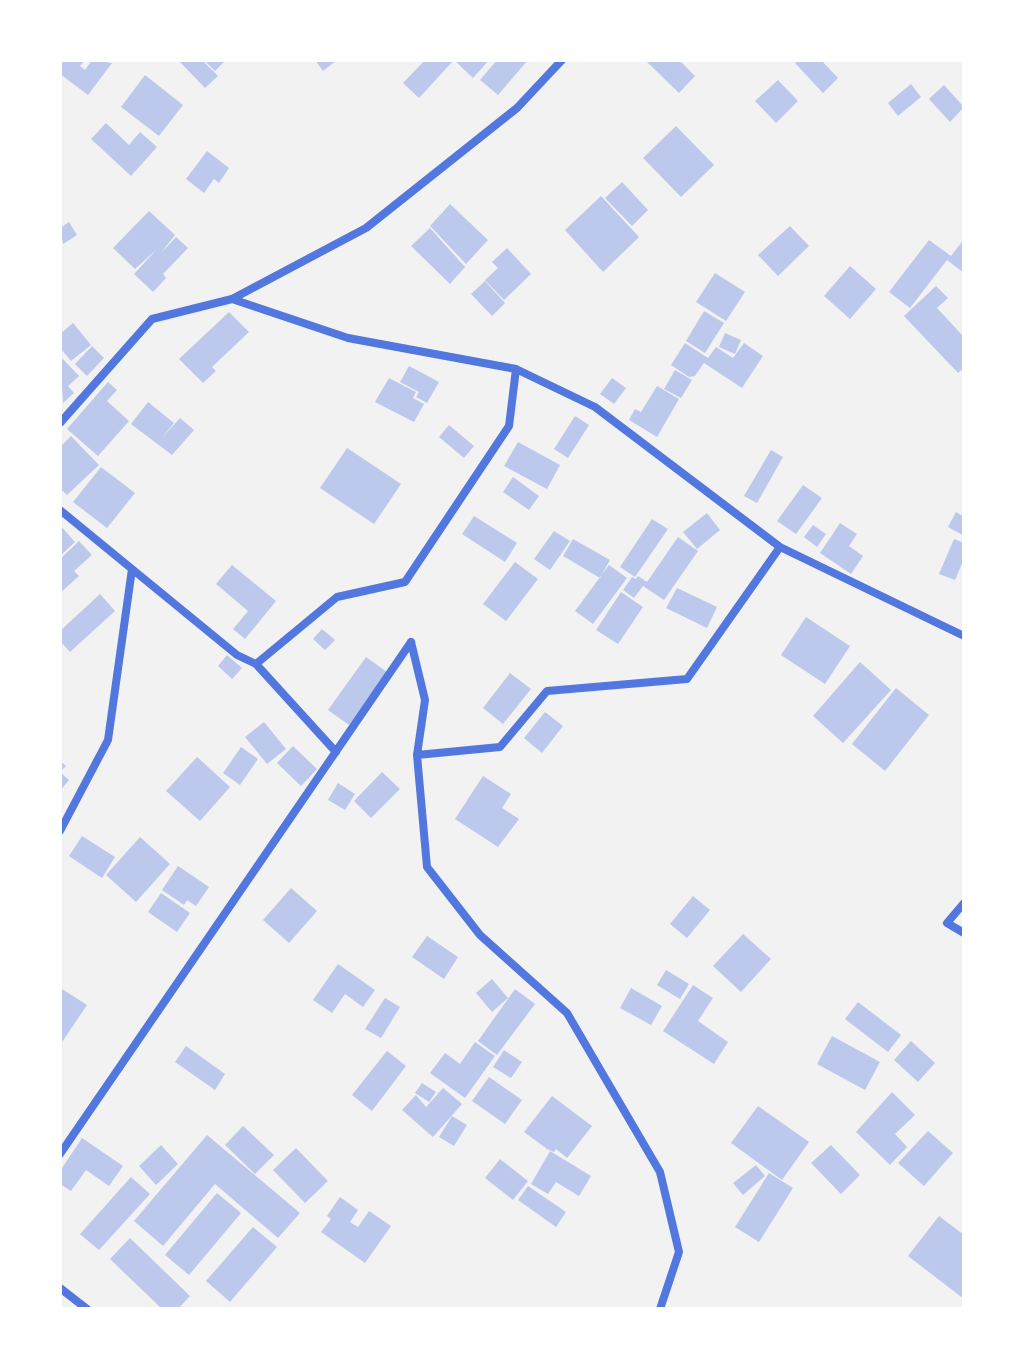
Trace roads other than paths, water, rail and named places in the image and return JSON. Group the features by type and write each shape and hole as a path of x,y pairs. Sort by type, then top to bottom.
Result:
{"street":[{"path":"60,423 152,319 232,299 366,228 517,108 562,60"},
{"path":"232,299 348,338 516,369 595,407 780,547 964,636"},
{"path":"256,664 337,597 405,582 509,426 516,369"},
{"path":"60,510 237,655 256,664 336,752"},
{"path":"417,755 500,747 547,691 687,679 780,547"},
{"path":"60,831 108,740 132,569"},
{"path":"60,1154 411,642 425,700 417,755 427,867 480,935 567,1013 660,1172 679,1252 660,1309"},
{"path":"964,903 947,923 964,933"},
{"path":"60,1288 87,1309"}]}
